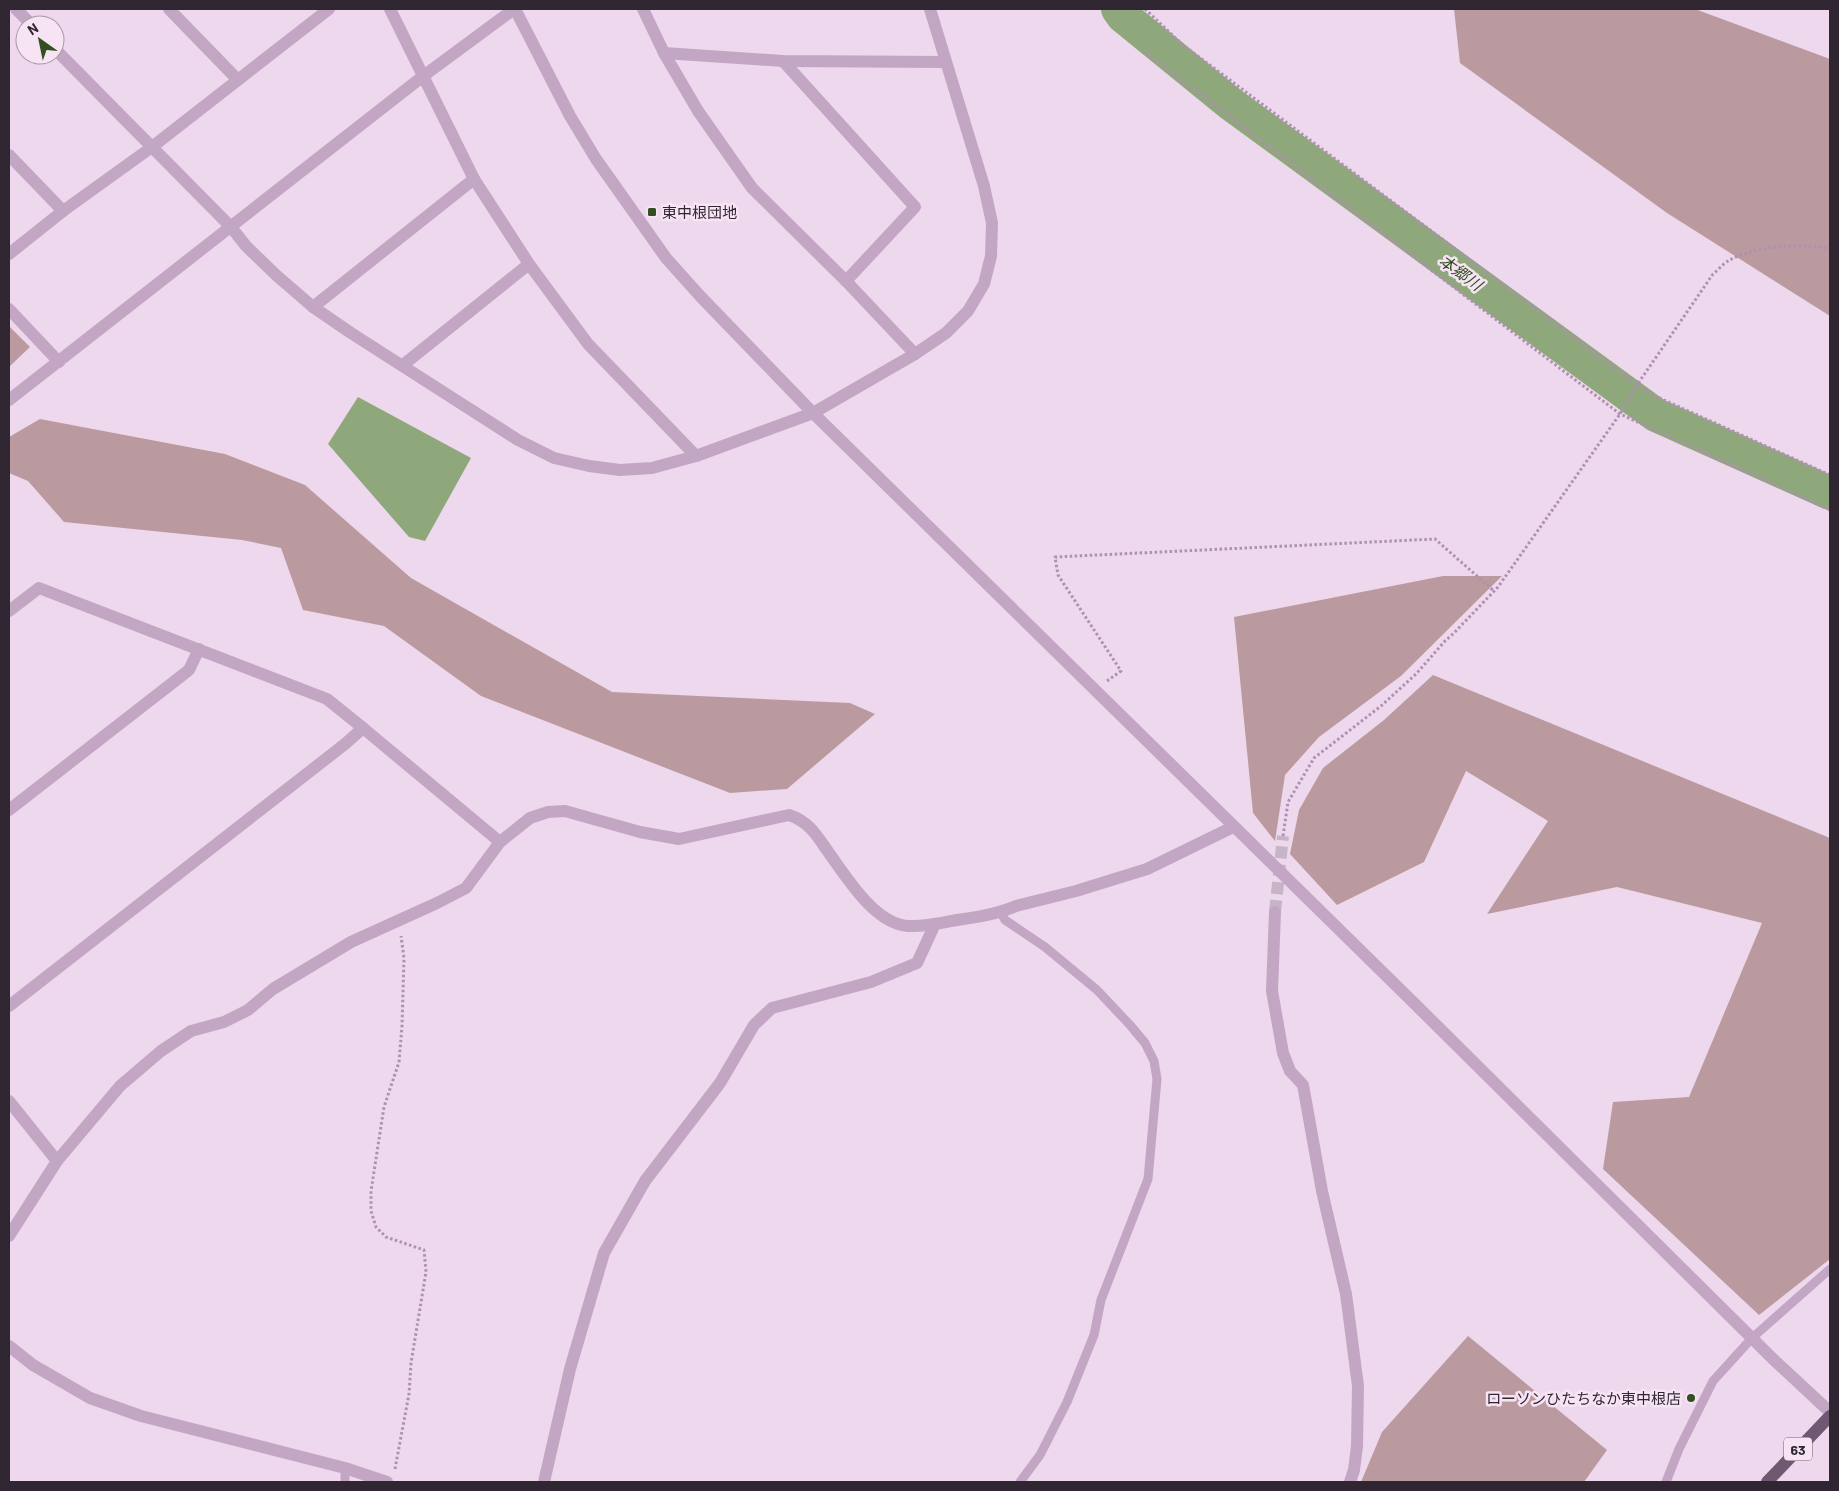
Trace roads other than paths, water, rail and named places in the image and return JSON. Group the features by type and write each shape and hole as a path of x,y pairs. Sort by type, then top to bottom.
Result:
{"main road":[{"name":"63","path":"1767,1482 1830,1416"}],"street":[{"path":"169,9 237,79"},
{"path":"9,254 63,211 152,147 329,9"},
{"path":"390,9 474,179 528,264 588,344 696,456"},
{"path":"9,400 422,77 514,9 570,116 596,159 638,221 672,265 813,413 1752,1338 1830,1412"},
{"path":"643,9 664,53 698,112 752,188 846,281 915,354"},
{"path":"65,59 231,227 252,252 313,307 518,440 554,458 589,466 620,470 652,468 696,456 813,413 915,354 946,333 968,311 984,284 991,256 992,223 984,186 930,9"},
{"path":"664,53 783,61 946,62"},
{"path":"783,61 915,207 846,281"},
{"path":"9,155 63,211"},
{"path":"313,307 474,179"},
{"path":"403,365 528,264"},
{"path":"9,309 59,362"},
{"path":"9,611 40,588 327,699 500,842"},
{"path":"9,810 189,670 199,649"},
{"path":"9,1006 338,750 362,728"},
{"path":"9,1236 57,1161 120,1086 161,1051 191,1031 224,1022 248,1010 273,989 351,942 466,888 500,842 530,818 548,812 565,811 640,832 679,838 789,816 800,819 813,831 865,901 895,923 908,926 935,924 1001,912 1016,906 1084,889 1147,869 1233,827"},
{"path":"1275,912 1272,991 1283,1053 1290,1071 1303,1084 1322,1191 1346,1294 1358,1386 1357,1446 1354,1470 1350,1482"},
{"path":"544,1482 570,1369 604,1253 645,1181 720,1083 754,1025 772,1008 871,982 916,963 935,924"},
{"path":"9,1101 57,1161"},
{"path":"9,1346 33,1365 90,1398 141,1416 345,1468 390,1477"}],"lane":[{"path":"1001,912 1006,920 1045,947 1097,990 1130,1025 1145,1043 1154,1061 1157,1079 1148,1179 1105,1290 1094,1335 1067,1402 1040,1455 1020,1482"},
{"path":"1666,1482 1679,1449 1713,1381 1752,1338 1830,1269"},
{"path":"345,1468 345,1482"}],"waterway":[{"name":"本郷川","path":"1118,9 1123,16 1231,104 1656,415 1830,493"}],"tunnel":[{"path":"1275,912 1283,836"}],"place":[{"name":"東中根団地","path":"652,212"},
{"name":"ローソンひたちなか東中根店","path":"1691,1398"}]}
